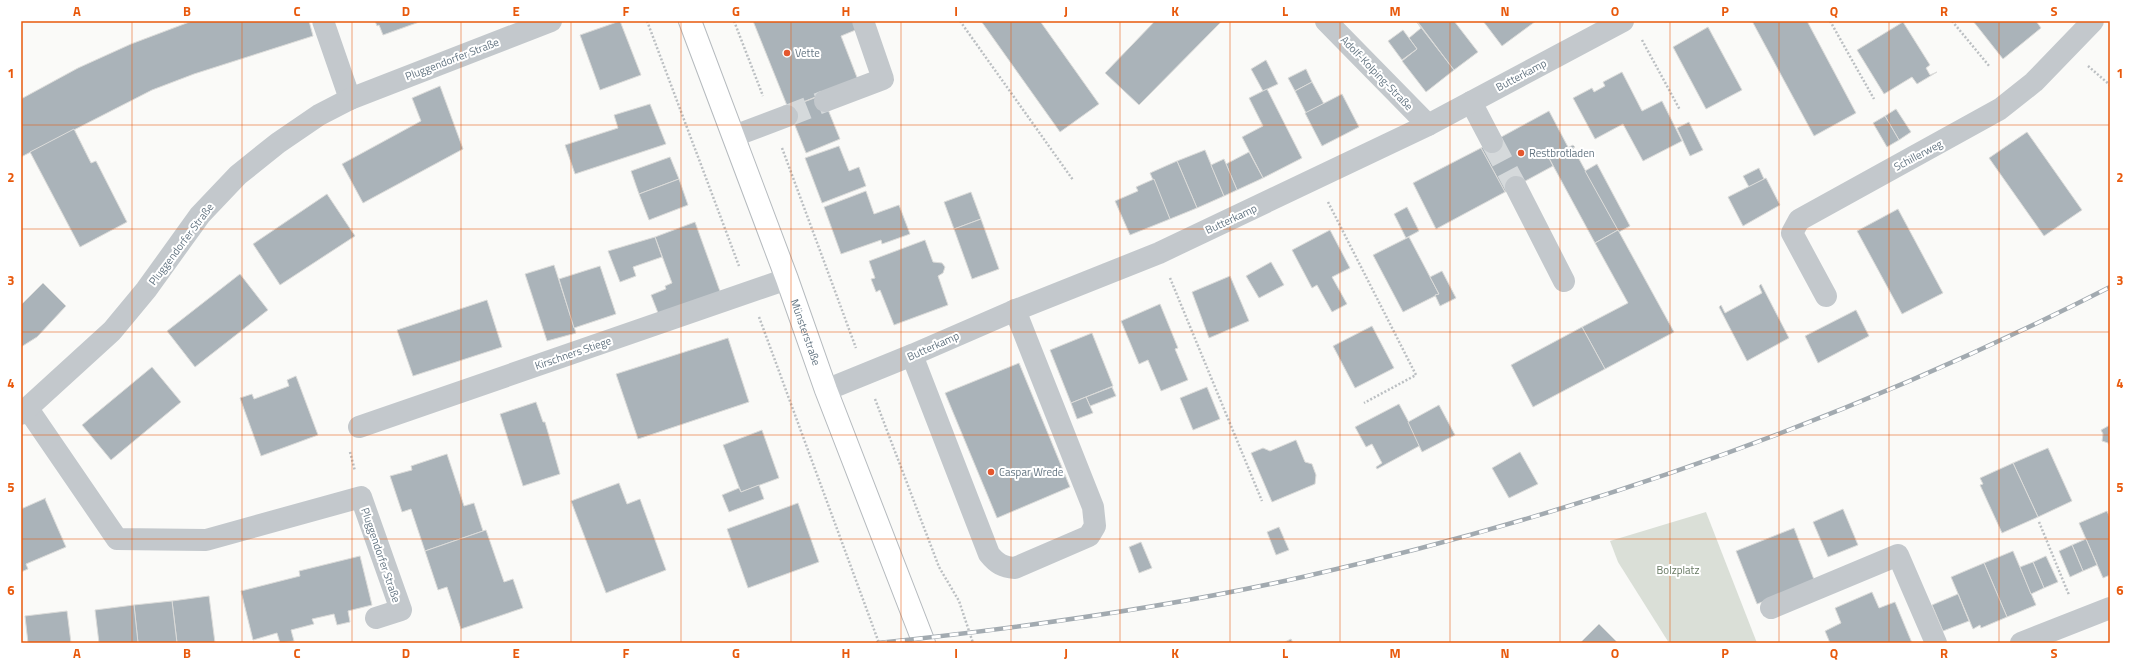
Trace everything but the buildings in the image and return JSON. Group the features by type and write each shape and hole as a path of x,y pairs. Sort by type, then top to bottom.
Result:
{"main road":[{"name":"Münsterstraße","path":"690,21 787,279 826,390 924,643"}],"street":[{"path":"323,21 350,99"},
{"name":"Pluggendorfer Straße","path":"376,618 401,610 361,497 206,540 117,539 24,411 112,331 146,290 200,215 238,175 278,143 319,114 350,99 551,21"},
{"path":"825,101 883,79 863,21"},
{"name":"Adolf-Kolping-Straße","path":"1326,21 1428,125"},
{"name":"Schillerweg","path":"1826,296 1792,233 1799,220 2000,109 2034,82 2093,21"},
{"name":"Butterkamp","path":"826,390 912,355 1015,310 1159,253 1428,125 1471,102 1631,28"},
{"path":"1471,102 1492,142"},
{"path":"734,136 780,118"},
{"path":"1516,187 1564,281"},
{"name":"Kirschners Stiege","path":"359,427 787,279"},
{"path":"912,355 989,554 995,561 1004,567 1015,568 1089,536 1095,526 1093,507 1015,310"},
{"path":"1771,608 1898,556 1936,643"},
{"path":"2021,643 2110,608"}],"path":[{"path":"647,21 879,643"},
{"path":"734,21 780,118 865,374 939,567 959,601 973,643"},
{"path":"960,21 1073,180"},
{"path":"1830,21 1874,99"},
{"path":"1952,21 1990,67"},
{"path":"1631,28 1680,110"},
{"path":"1316,179 1416,375 1364,403"},
{"path":"1159,253 1262,501"},
{"path":"359,427 349,446 361,497"},
{"path":"2039,522 2079,620"}],"green space":[{"name":"Bolzplatz","path":"1706,512 1757,643 1669,643 1618,562 1610,541"}],"tunnel":[{"path":"787,116 825,101"},
{"path":"1492,142 1516,187"}],"railway":[{"path":"878,643 1040,624 1201,598 1307,576 1412,551 1515,522 1617,491 1718,457 1817,419 1916,378 2013,334 2110,287"}],"place":[{"name":"Vette","path":"787,53"},
{"name":"Restbrotladen","path":"1521,153"},
{"name":"Caspar Wrede","path":"991,472"}]}
